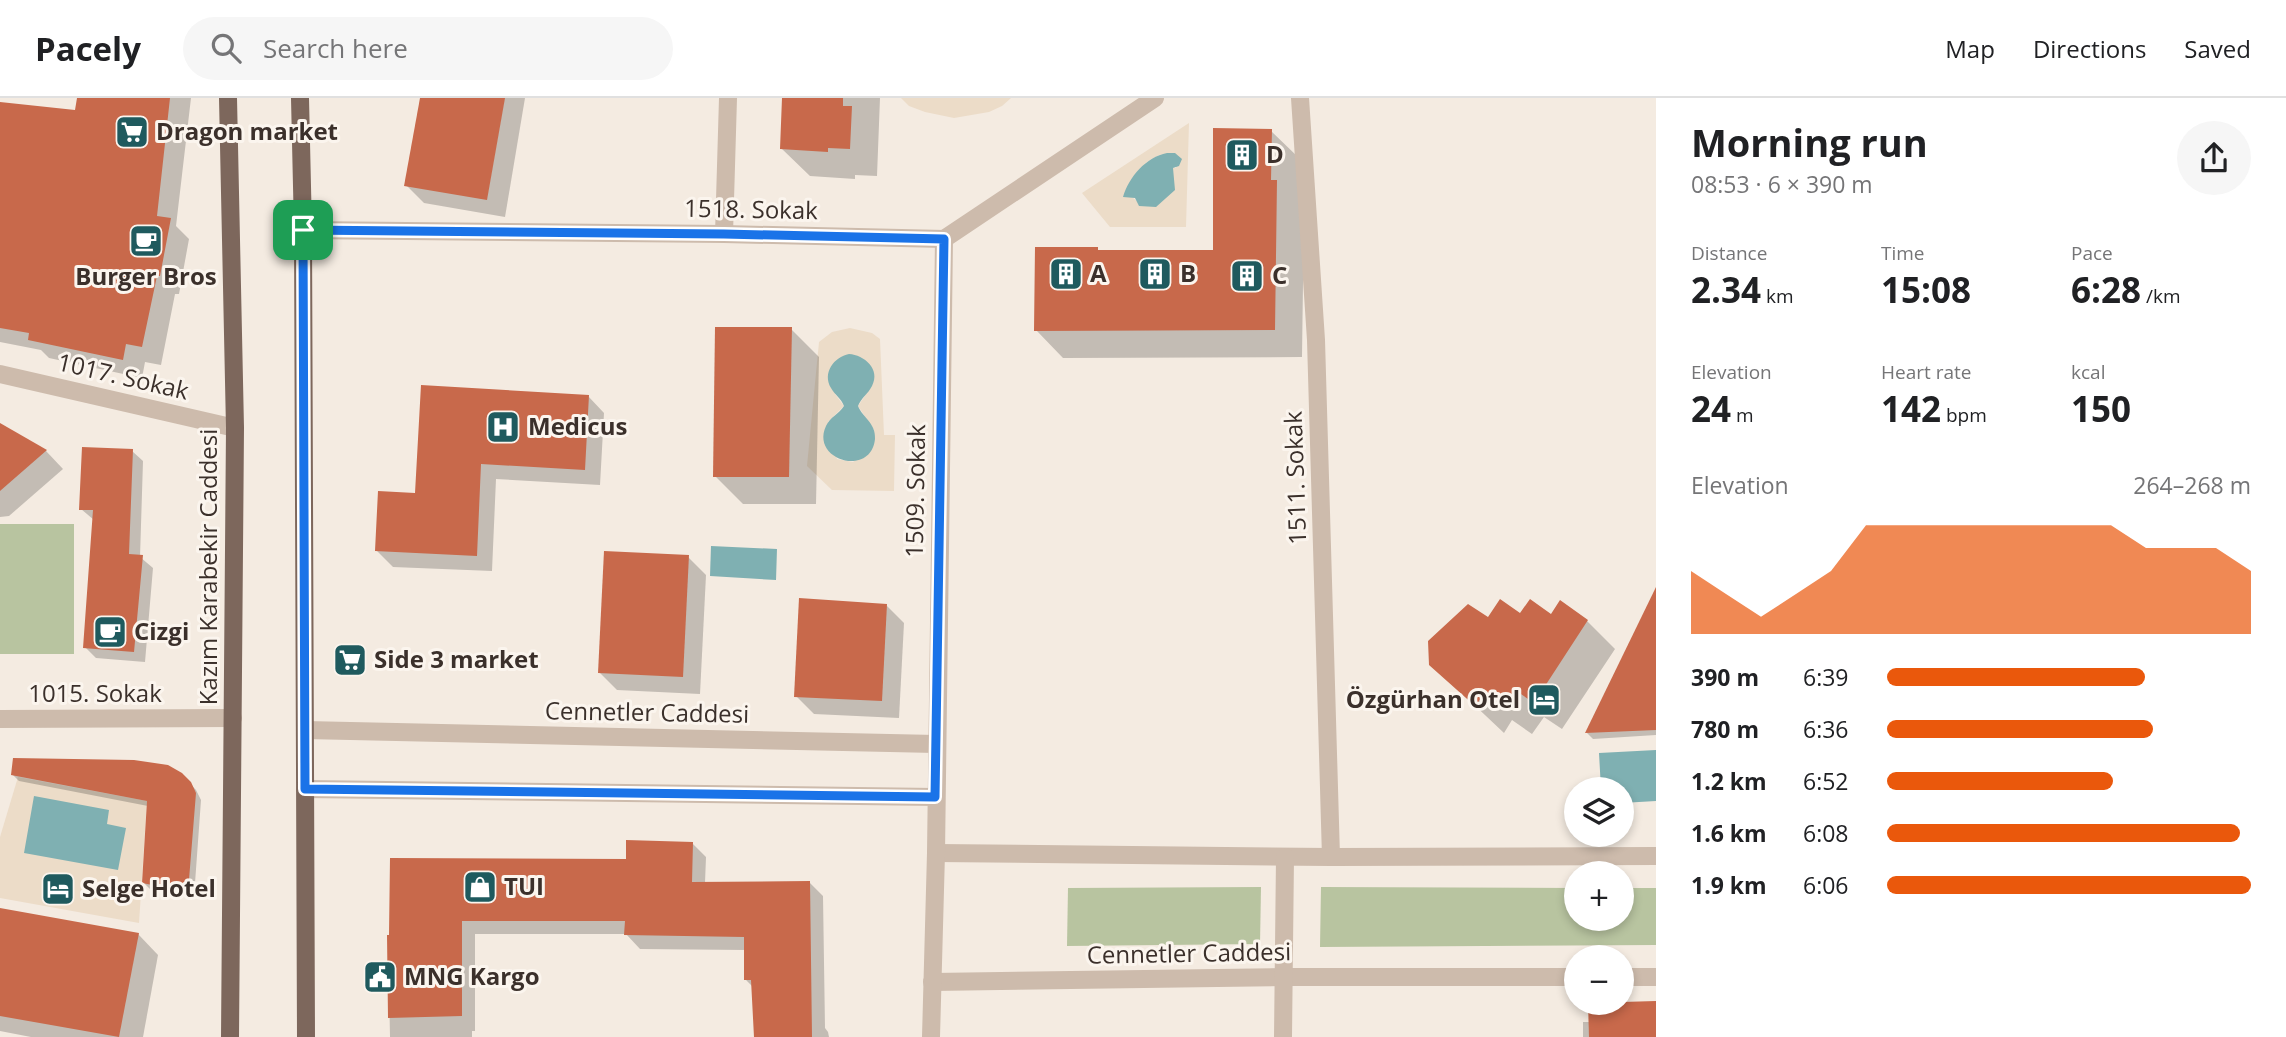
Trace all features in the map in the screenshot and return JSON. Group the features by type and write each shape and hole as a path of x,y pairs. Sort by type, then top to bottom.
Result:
{"main road":[{"name":"Kazım Karabekir Caddesi","path":"228,98 235,428 230,1037"},
{"path":"300,98 303,230 306,1037"}],"street":[{"path":"724,234 728,98"},
{"path":"944,239 1155,98"},
{"name":"1511. Sokak","path":"1300,98 1316,340 1331,857"},
{"name":"1518. Sokak","path":"303,230 944,239"},
{"name":"1509. Sokak","path":"936,744 944,239"},
{"name":"1017. Sokak","path":"0,374 235,428"},
{"name":"1015. Sokak","path":"0,719 233,718"},
{"name":"Cennetler Caddesi","path":"305,730 936,744"},
{"path":"931,1037 936,744"},
{"path":"305,789 935,797"},
{"path":"936,853 1331,857 1656,856"},
{"path":"1283,1037 1285,856"},
{"name":"Cennetler Caddesi","path":"932,982 1283,977 1564,977"},
{"path":"1634,977 1656,977"}],"green space":[{"path":"0,524 74,524 74,654 0,654"},
{"path":"1261,887 1260,944 1067,946 1068,888"},
{"path":"1321,887 1564,888 1564,931 1634,931 1634,888 1656,888 1656,945 1320,947"}],"shaded area":[{"path":"901,98 1011,98 989,112 954,118 909,106"},
{"path":"1189,123 1186,227 1110,227 1082,193","holes":["1175,153 1176,168 1139,203 1132,197 1123,197 1136,173 1159,155"]},
{"path":"850,328 872,333 880,339 884,435 895,435 894,491 832,490 807,466 819,342 832,332","holes":["871,387 858,406 874,430 873,447 853,462 837,459 828,422 844,406 835,394"]},
{"path":"18,777 147,801 139,923 0,898 0,837"}],"water":[{"path":"1167,153 1175,153 1182,159 1179,166 1173,168 1175,190 1156,207 1139,206 1135,198 1123,197 1129,182 1145,163"},
{"path":"849,354 870,364 874,374 872,386 858,406 871,425 875,439 871,451 854,461 833,455 826,448 823,438 826,426 844,406 831,388 829,371 834,362"},
{"path":"711,546 777,549 776,580 710,576"},
{"path":"1656,750 1656,801 1634,802 1634,777 1600,777 1599,753"},
{"path":"34,796 109,810 107,824 126,828 118,870 24,853"}],"building":[{"path":"77,98 170,98 157,216 171,218 142,347 126,344 123,360 28,340 29,333 0,328 0,102 75,110"},
{"path":"420,98 505,98 487,200 404,186"},
{"path":"782,98 843,98 843,106 852,106 850,149 828,148 828,152 780,149"},
{"path":"1213,128 1272,129 1271,180 1277,180 1275,330 1034,331 1035,247 1213,250"},
{"path":"715,327 792,327 789,477 713,477"},
{"name":"Medicus","path":"421,385 589,395 585,470 481,464 477,556 375,551 378,491 415,493"},
{"path":"0,423 47,450 0,491"},
{"path":"82,447 133,449 129,554 143,555 134,652 83,648 93,510 79,510"},
{"path":"604,551 689,555 683,677 598,673"},
{"path":"1656,587 1656,730 1585,733"},
{"path":"799,598 887,604 882,701 794,697"},
{"path":"1500,599 1520,613 1530,599 1551,614 1560,600 1588,620 1534,703 1515,690 1504,708 1484,694 1475,706 1429,665 1428,641 1468,604 1488,617"},
{"path":"13,758 134,760 168,765 182,773 191,782 196,793 188,892 142,883 147,801 11,775"},
{"path":"626,840 693,842 692,882 810,881 812,1037 754,1037 751,980 744,980 744,937 624,935 625,921 462,921 462,1016 388,1018 390,858 626,859"},
{"path":"0,908 139,933 119,1037 0,1016"},
{"path":"1656,1001 1656,1037 1589,1037 1588,1015 1634,1015 1634,1002"}],"place":[{"name":"Dragon market","path":"132,132"},
{"name":"D","path":"1242,155"},
{"name":"Burger Bros","path":"146,241"},
{"name":"A","path":"1066,274"},
{"name":"B","path":"1155,274"},
{"name":"C","path":"1247,276"},
{"name":"Medicus","path":"503,427"},
{"name":"Cizgi","path":"110,632"},
{"name":"Side 3 market","path":"350,660"},
{"name":"Özgürhan Otel","path":"1544,700"},
{"name":"TUI","path":"480,887"},
{"name":"Selge Hotel","path":"58,889"},
{"name":"MNG Kargo","path":"380,977"}],"route":[{"path":"303,230 944,239 935,797 305,789 303,230"}]}
